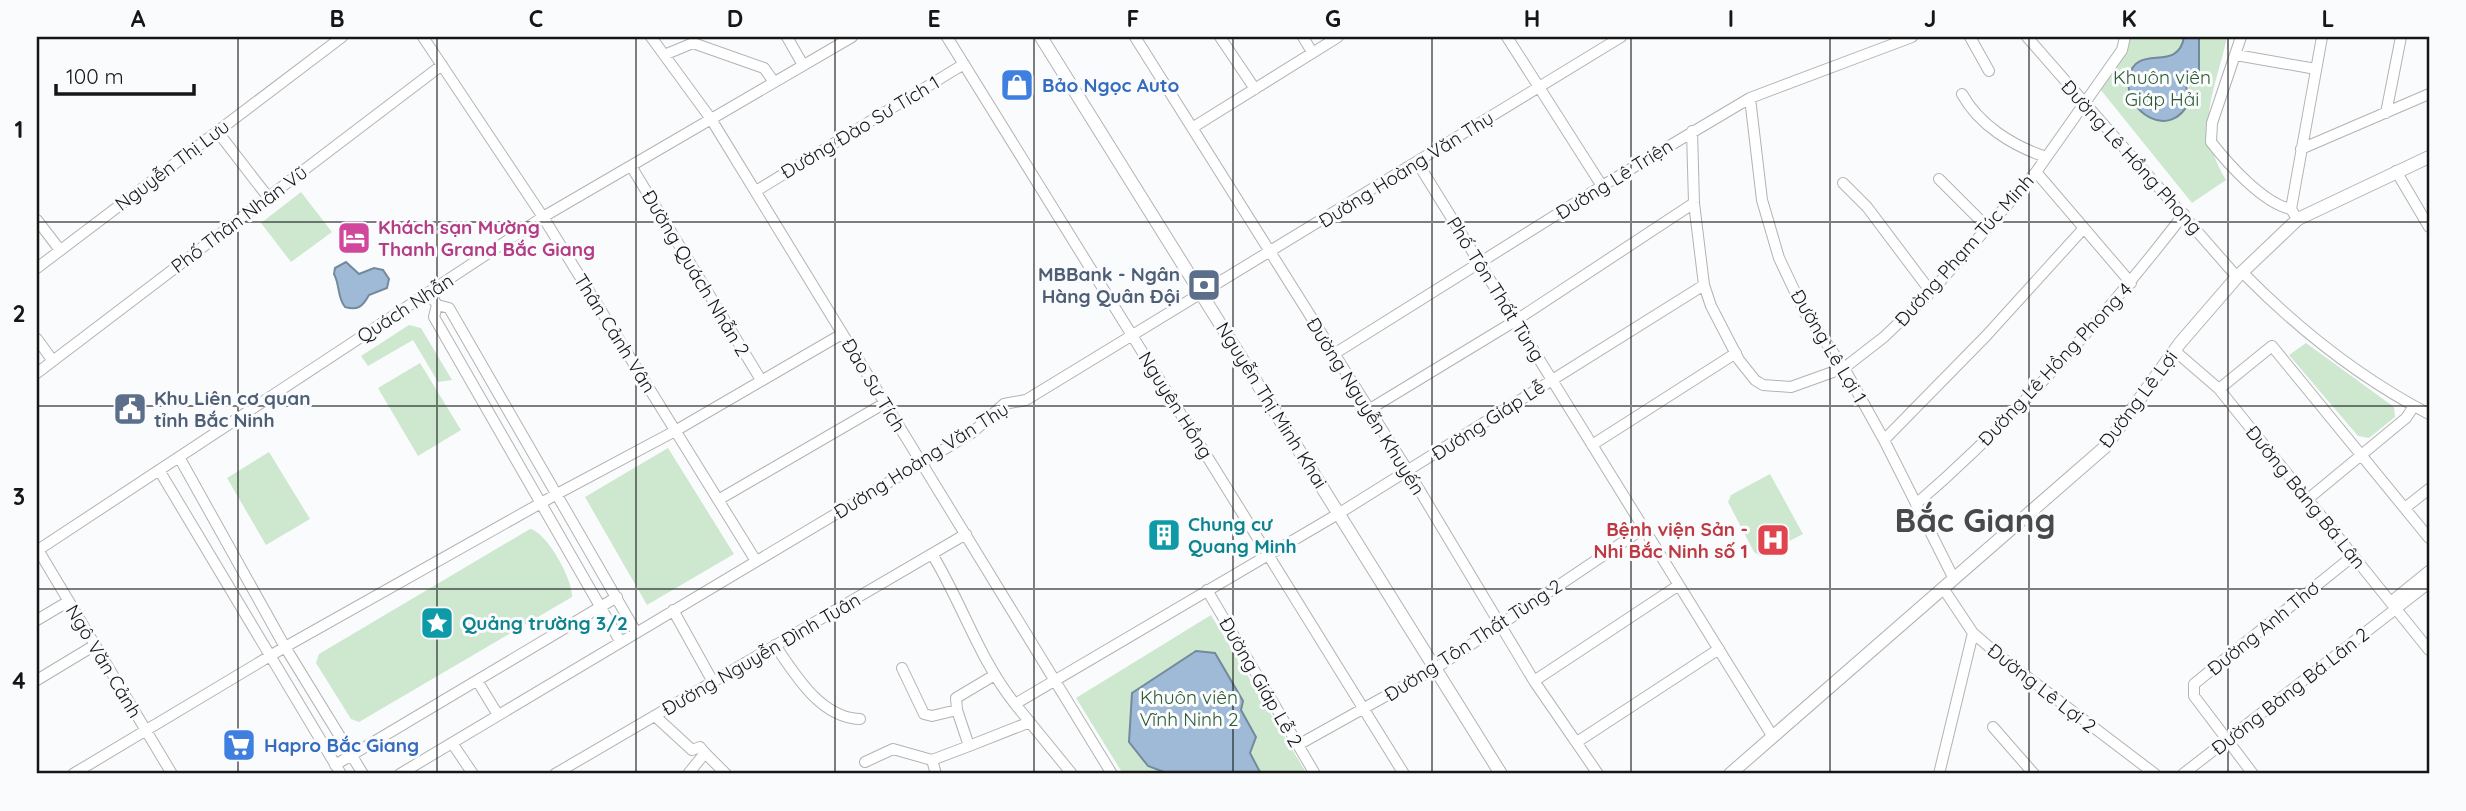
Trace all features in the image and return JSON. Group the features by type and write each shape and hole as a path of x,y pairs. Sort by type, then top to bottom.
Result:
{"main road":[{"name":"Nguyễn Thị Minh Khai","path":"1041,37 1501,774"},
{"name":"Đường Lê Lợi","path":"1730,774 2105,447 2175,351 2239,274 2294,214 2429,157"}],"street":[{"name":"Nguyễn Thị Lưu","path":"37,268 342,37"},
{"name":"Thân Cảnh Vân","path":"423,37 543,217 756,561"},
{"name":"Đào Sư Tích","path":"651,37 711,119 1112,774"},
{"path":"787,37 803,65"},
{"name":"Quách Nhẫn","path":"37,549 543,217 852,37"},
{"name":"Nguyên Hồng","path":"947,37 1404,774"},
{"name":"Đường Nguyễn Khuyến","path":"1135,37 1370,409 1534,681 1598,774"},
{"path":"1220,37 1255,89"},
{"path":"1303,37 1312,52"},
{"path":"1192,128 1338,37"},
{"path":"1507,37 1602,186"},
{"name":"Đường Hoàng Văn Thụ","path":"400,774 973,432 1004,404 1026,400 1622,37"},
{"name":"Đường Lê Triện","path":"1334,354 1602,186 1750,98 1912,37"},
{"path":"1970,37 1989,71"},
{"name":"Đường Lê Hồng Phong","path":"2027,37 2082,102 2239,274 2298,326 2429,414"},
{"name":"Đường Phạm Túc Minh","path":"1692,131 1694,203 1704,285 1711,306 1735,353 1755,380 1774,387 1791,387 1844,368 1884,337 1931,292 2036,172 2082,102 2122,50 2125,37"},
{"path":"2241,37 2212,124 2211,142 2266,199 2294,214 2301,149 2322,37"},
{"path":"2386,113 2401,37"},
{"path":"664,55 693,43 764,68 774,82"},
{"path":"2236,55 2316,69"},
{"name":"Đường Đào Sư Tích 1","path":"756,191 964,64"},
{"name":"Phố Thân Nhân Vũ","path":"37,373 442,65"},
{"path":"1962,94 1969,107 2019,148 2046,157"},
{"path":"2301,149 2429,94"},
{"name":"Đường Lê Lợi 1","path":"1750,98 1766,221 1805,313 1844,368 1884,440 1954,579"},
{"path":"217,131 268,197"},
{"name":"Phố Tôn Thất Tùng","path":"1418,162 1773,737"},
{"name":"Đường Quách Nhẫn 2","path":"631,166 761,380"},
{"path":"2396,171 2429,227"},
{"path":"2036,172 2131,283"},
{"path":"1939,179 1987,227"},
{"path":"1843,183 1867,207 1931,292"},
{"path":"1370,409 1515,321 1694,203"},
{"name":"Đường Lê Hồng Phong 4","path":"1916,505 1962,464 2048,376 2131,283 2184,214"},
{"path":"37,220 60,250"},
{"path":"1884,440 2084,228"},
{"name":"Đường Giáp Lễ","path":"1015,704 1338,514 1704,285"},
{"path":"429,292 437,305 449,308 636,632"},
{"path":"437,305 434,317 620,641"},
{"path":"73,774 285,647 675,431 842,334"},
{"path":"37,339 53,361"},
{"path":"2219,389 2272,346 2429,538"},
{"name":"Đường Bàng Bá Lân","path":"2175,351 2219,389 2286,476 2308,499 2429,650"},
{"path":"1592,445 1735,353"},
{"path":"718,500 885,403"},
{"path":"2308,499 2406,418 2414,406"},
{"path":"179,457 285,647 363,774"},
{"path":"159,470 338,770 352,756 617,597"},
{"path":"2405,508 2429,489"},
{"name":"Đường Tôn Thất Tùng 2","path":"1298,745 1436,668 1644,528"},
{"name":"Đường Nguyễn Đình Tuân","path":"555,774 966,534"},
{"name":"Ngô Văn Cảnh","path":"37,549 172,774"},
{"path":"932,554 960,602 993,676 1072,774"},
{"name":"Đường Anh Thơ","path":"2253,774 2194,696 2194,684 2353,556"},
{"path":"2394,604 2429,571"},
{"path":"2394,604 2429,583"},
{"path":"1534,681 1679,585"},
{"name":"Đường Lê Lợi 2","path":"1943,588 1973,632 2041,690 2155,774"},
{"name":"Đường Giáp Lễ 2","path":"1207,590 1315,774"},
{"path":"37,620 69,601"},
{"name":"Đường Bàng Bá Lân 2","path":"2183,774 2394,604"},
{"path":"673,610 713,682"},
{"path":"1939,774 1973,632"},
{"path":"37,680 95,645"},
{"path":"775,645 795,674 832,712 860,719"},
{"path":"1577,742 1719,649"},
{"path":"902,668 924,714 932,716 957,710"},
{"path":"968,746 956,698 993,676"},
{"path":"478,682 498,715"},
{"path":"656,716 692,750 700,747 726,774"},
{"path":"865,762 893,749 932,760 1030,722"},
{"path":"1993,727 2034,774"},
{"path":"452,743 473,774"},
{"path":"688,774 705,753"},
{"path":"932,760 936,774"}],"green space":[{"name":"Khuôn viên Giáp Hải","path":"2131,37 2227,37 2213,93 2209,126 2216,161 2226,180 2192,203 2100,89 2124,55"},
{"path":"301,192 332,232 291,262 261,223"},
{"path":"409,325 421,328 452,380 438,382 413,340 368,366 361,356"},
{"path":"2306,343 2394,407 2395,417 2369,438 2358,436 2289,355"},
{"path":"420,363 461,430 418,456 378,388"},
{"path":"668,448 734,554 647,605 585,497"},
{"path":"269,452 310,519 266,545 227,478"},
{"path":"1770,474 1803,534 1761,556 1754,552 1728,502 1731,495"},
{"path":"530,529 544,538 558,558 569,580 572,597 359,722 351,719 316,663 319,654"},
{"name":"Khuôn viên Vĩnh Ninh 2","path":"1211,615 1307,774 1123,774 1076,698"}],"water":[{"path":"2184,37 2199,37 2199,77 2186,86 2189,102 2181,114 2171,120 2150,118 2133,102 2129,90 2129,77 2133,67 2140,61 2174,54 2180,48"},
{"path":"346,262 359,274 374,268 383,270 389,279 387,288 369,295 360,307 345,307 334,274 335,268"},
{"path":"1196,651 1215,653 1243,701 1241,710 1256,737 1250,753 1261,774 1169,774 1148,766 1129,742 1132,693"}],"place":[{"name":"Bảo Ngọc Auto","path":"1017,85"},
{"name":"Khách sạn Mường Thanh Grand Bắc Giang","path":"354,238"},
{"name":"MBBank - Ngân Hàng Quân Đội","path":"1204,285"},
{"name":"Khu Liên cơ quan tỉnh Bắc Ninh","path":"130,409"},
{"name":"Chung cư Quang Minh","path":"1164,535"},
{"name":"Bệnh viện Sản - Nhi Bắc Ninh số 1","path":"1773,540"},
{"name":"Quảng trường 3/2","path":"437,623"},
{"name":"Hapro Bắc Giang","path":"239,745"}],"district":[{"name":"Bắc Giang","path":"1975,520"}]}
